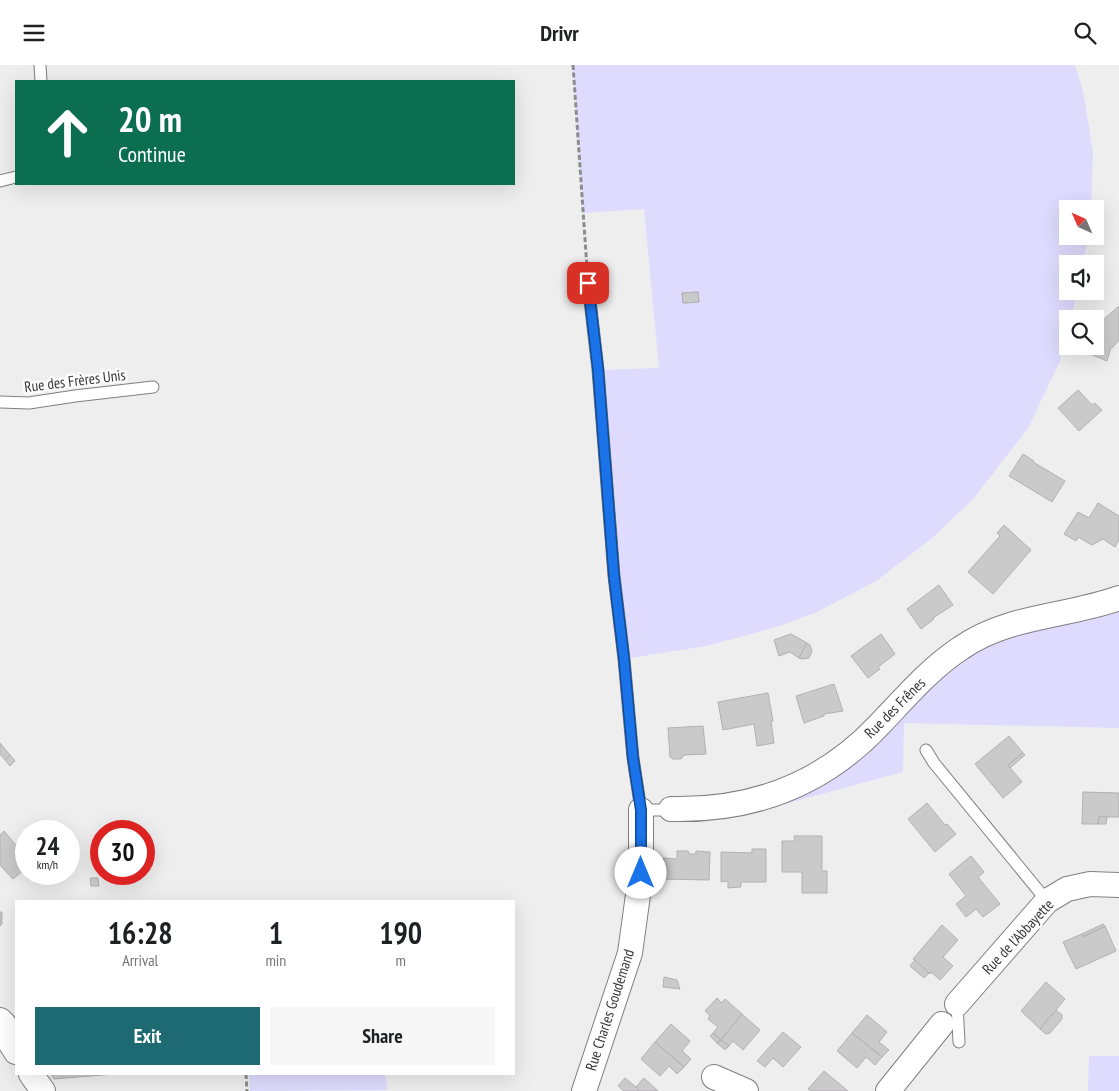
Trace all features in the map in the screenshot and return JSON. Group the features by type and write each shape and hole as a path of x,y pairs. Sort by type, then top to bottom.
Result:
{"street":[{"name":"Rue des Frênes","path":"668,809 696,810 733,805 777,794 826,770 851,751 877,727 913,688 962,647 1014,623 1091,607 1119,598"},
{"name":"Rue Charles Goudemand","path":"584,1091 630,953 641,873 641,810"},
{"name":"Rue de l'Abbayette","path":"957,1004 1047,901 1067,889 1090,885 1119,885"},
{"path":"1,1024 15,1050"},
{"path":"888,1091 942,1024"},
{"path":"32,1075 43,1091"},
{"path":"714,1077 746,1091"}],"lane":[{"path":"40,65 41,80"},
{"path":"0,181 15,177"},
{"path":"588,283 598,369 614,576 633,758 641,810 668,809"},
{"name":"Rue des Frères Unis","path":"0,402 29,403 153,387"},
{"path":"926,750 934,763 1047,901"},
{"path":"942,1024 957,1004"},
{"path":"957,1004 958,1043"}],"path":[{"path":"573,65 588,283"},
{"path":"246,1075 247,1091"}],"shaded area":[{"path":"573,65 1075,65 1083,91 1093,152 1091,200 1059,200 1059,245 1086,245 1085,255 1059,255 1059,300 1075,300 1073,310 1059,310 1059,355 1061,355 1060,361 1028,428 974,498 930,540 876,581 815,613 773,628 706,646 624,659 598,370 659,368 644,209 583,213"},
{"path":"1119,598 1119,728 904,723 903,772 784,804 777,794 826,770 961,647"},
{"path":"1089,1056 1119,1056 1119,1091 1088,1091"},
{"path":"249,1075 385,1075 387,1090 250,1091"}],"building":[{"path":"698,292 699,302 683,303 682,293"},
{"path":"698,292 699,302 683,303 682,293"},
{"path":"1119,306 1119,340 1111,347 1107,361 1093,355 1104,355 1104,319"},
{"path":"1078,390 1092,405 1095,403 1102,410 1079,431 1058,408"},
{"path":"1023,454 1065,481 1052,502 1009,476"},
{"path":"1098,503 1119,516 1119,540 1115,547 1103,539 1092,545 1078,537 1076,541 1064,534 1078,512 1089,518"},
{"path":"1004,525 1031,550 993,594 968,572 1000,536 997,533"},
{"path":"939,585 953,605 933,618 921,629 907,609"},
{"path":"791,634 807,643 799,658 790,652 779,656 774,640"},
{"path":"881,634 895,654 878,667 880,669 868,678 851,656"},
{"path":"807,643 812,651 809,658 799,658"},
{"path":"834,684 843,711 824,714 824,716 804,723 796,696"},
{"path":"768,693 773,721 771,721 774,743 757,746 754,724 723,730 718,702"},
{"path":"703,726 706,754 684,755 681,759 670,757 668,728"},
{"path":"1009,736 1023,753 1008,765 1022,782 1003,798 975,764"},
{"path":"0,743 10,755 5,760 0,754"},
{"path":"1023,753 1025,755 1010,768 1008,765"},
{"path":"10,755 15,761 10,766 5,760"},
{"path":"1083,792 1119,793 1119,817 1099,817 1098,824 1082,824"},
{"path":"927,803 945,825 947,824 956,834 935,852 908,819"},
{"path":"1099,817 1107,817 1106,824 1098,824"},
{"path":"4,831 15,844 15,877 13,879 0,865 0,835"},
{"path":"794,836 822,836 822,871 827,871 827,893 802,893 802,872 782,872 782,841 795,841"},
{"path":"752,849 766,849 766,882 741,882 741,887 728,888 728,881 721,882 721,852 752,853"},
{"path":"677,851 688,851 689,854 696,854 696,851 710,852 709,880 662,879 663,858 677,859"},
{"path":"971,856 984,872 978,877 1000,904 983,917 976,909 966,917 956,904 966,896 949,874"},
{"path":"0,912 2,912 2,924 0,926"},
{"path":"1103,924 1105,926 1083,937 1082,934"},
{"path":"942,925 958,940 943,957 953,966 940,980 913,959"},
{"path":"1105,926 1116,951 1076,969 1063,942 1082,934 1083,937"},
{"path":"915,960 929,973 924,978 910,966"},
{"path":"664,977 677,980 680,989 663,987"},
{"path":"1046,982 1065,999 1040,1029 1021,1011"},
{"path":"717,998 722,1003 725,999 742,1014 721,1040 713,1033 718,1027 708,1019 710,1016 705,1011"},
{"path":"1056,1010 1062,1015 1062,1019 1050,1033 1046,1034 1040,1029"},
{"path":"742,1014 760,1030 743,1050 733,1041 729,1046 721,1040"},
{"path":"867,1015 887,1032 879,1042 889,1050 882,1057 852,1033"},
{"path":"671,1024 690,1041 682,1051 691,1059 684,1067 655,1042"},
{"path":"783,1032 801,1047 783,1067 773,1058 765,1067 757,1061"},
{"path":"713,1033 721,1040 717,1043 710,1036"},
{"path":"852,1033 882,1057 875,1065 866,1057 857,1068 837,1051"},
{"path":"721,1040 729,1046 725,1050 717,1043"},
{"path":"655,1042 684,1067 677,1074 669,1066 660,1076 641,1059"},
{"path":"824,1071 848,1091 811,1091 808,1089"},
{"path":"52,1075 102,1075 54,1079"},
{"path":"625,1078 640,1091 624,1091 618,1086"},
{"path":"644,1078 658,1091 640,1091 636,1087"}],"route":[{"path":"588,283 598,369 614,576 633,758 641,810 641,873"}]}
